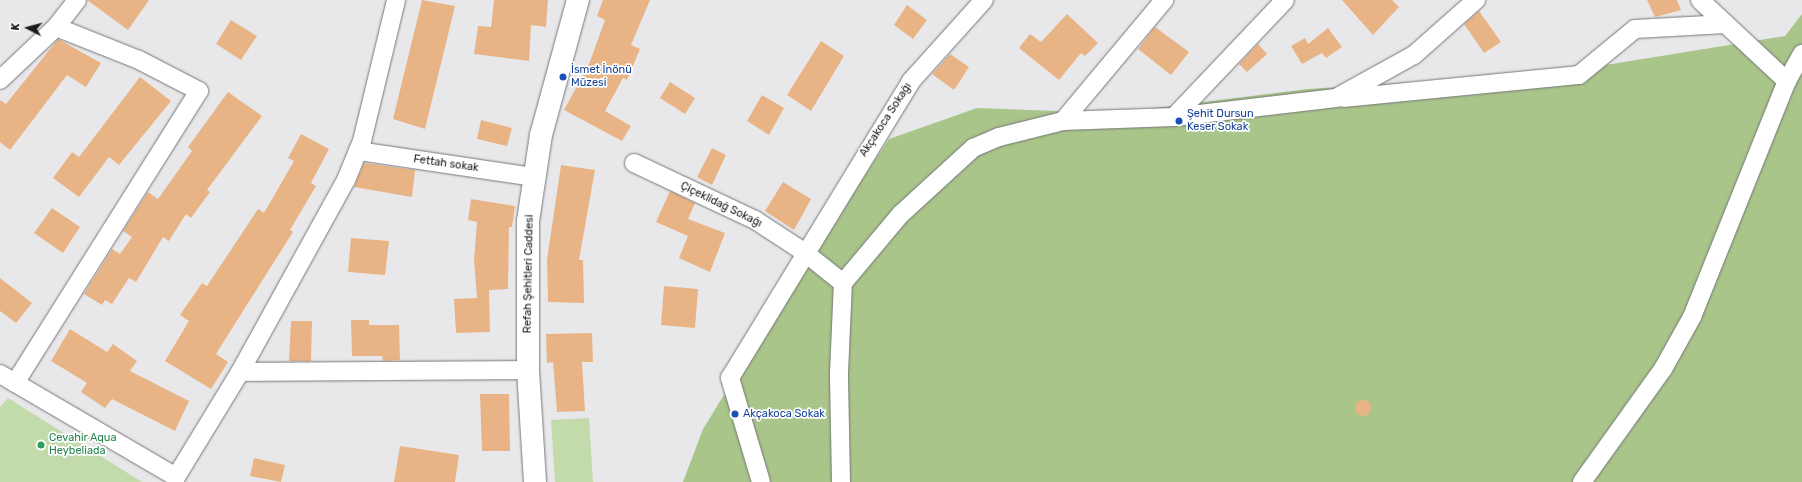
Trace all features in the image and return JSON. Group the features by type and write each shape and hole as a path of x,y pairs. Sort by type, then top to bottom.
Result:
{"street":[{"path":"0,80 56,27 77,0"},
{"path":"56,27 139,60 199,91 7,378 174,479 240,372 346,180 358,151 396,0"},
{"name":"Refah Şehitleri Caddesi","path":"535,482 528,370 528,221 534,176 545,120 578,0"},
{"name":"Akçakoca Sokağı","path":"761,482 730,378 804,252 911,81 984,0"},
{"path":"1063,121 1164,0"},
{"path":"1174,117 1286,0"},
{"path":"1336,98 1414,55 1476,0"},
{"path":"1700,0 1787,81"},
{"path":"841,482 839,373 843,284 900,214 973,148 999,136 1063,121 1174,117 1336,98 1579,75 1635,29 1726,24"},
{"path":"1582,482 1663,369 1692,317 1787,81 1802,54"},
{"name":"Fettah sokak","path":"358,151 534,176"},
{"name":"Çiçeklidağ Sokağı","path":"634,163 755,220 804,252 843,284"},
{"path":"240,372 528,370"}],"green space":[{"path":"1802,14 1802,482 683,482 703,429 789,289 889,139 977,108 1114,113 1308,89 1550,74 1785,36"},
{"name":"Cevahir Aqua Heybeliada","path":"8,398 142,482 0,482 0,407"},
{"path":"589,418 593,482 555,482 551,420"}],"building":[{"path":"87,0 149,0 128,30"},
{"path":"422,0 455,6 425,129 393,119"},
{"path":"494,0 548,0 546,27 531,25 529,61 474,54 478,26 491,27"},
{"path":"603,0 650,0 631,45 640,49 627,80 623,78 605,111 631,126 622,141 564,110 589,64 605,20 597,16"},
{"path":"1342,0 1392,0 1399,7 1373,35"},
{"path":"1647,0 1677,0 1681,10 1655,17"},
{"path":"907,5 927,20 913,39 894,25"},
{"path":"1479,11 1501,42 1484,53 1464,24"},
{"path":"1067,14 1098,43 1085,56 1081,53 1059,80 1019,48 1030,34 1041,42"},
{"path":"231,20 257,36 241,60 216,44"},
{"path":"1155,27 1189,52 1171,75 1138,49"},
{"path":"1328,28 1342,47 1326,58 1322,53 1302,64 1291,46 1305,38 1308,44"},
{"path":"58,39 101,63 86,87 67,75 10,150 0,142 0,100 6,104"},
{"path":"821,41 844,56 811,111 787,95"},
{"path":"1258,44 1267,54 1247,72 1239,64"},
{"path":"950,54 969,67 954,90 932,74"},
{"path":"140,77 171,101 119,165 109,157 79,197 53,178 72,152 79,157"},
{"path":"670,82 695,98 685,114 660,98"},
{"path":"228,92 262,116 207,190 210,192 191,218 186,214 169,241 163,237 136,282 129,278 112,304 105,300 102,305 84,294 112,249 120,254 132,237 123,231 148,192 158,199 192,151 188,147"},
{"path":"762,95 784,108 769,135 747,121"},
{"path":"481,120 512,128 507,146 477,139"},
{"path":"301,134 329,149 311,183 316,186 290,230 293,232 216,354 228,362 211,389 165,361 189,321 180,315 202,283 207,286 258,209 264,213 294,161 288,158"},
{"path":"712,148 726,155 712,185 697,177"},
{"path":"364,163 415,170 412,197 354,187"},
{"path":"561,165 595,170 579,260 583,260 584,303 548,302 547,260"},
{"path":"783,182 811,199 794,230 765,211"},
{"path":"670,191 695,203 688,219 725,233 710,272 679,258 688,236 656,222"},
{"path":"471,199 515,206 512,227 509,227 508,289 489,290 490,332 456,333 454,299 477,298 474,260 477,222 468,220"},
{"path":"52,208 80,227 63,253 34,233"},
{"path":"351,238 389,241 385,275 348,272"},
{"path":"0,278 32,303 16,323 0,311"},
{"path":"664,286 698,289 695,328 661,325"},
{"path":"351,320 369,320 369,325 399,325 400,360 383,361 382,356 352,356"},
{"path":"291,321 312,321 311,361 289,361"},
{"path":"70,329 107,352 113,344 137,361 130,371 189,401 175,431 112,399 105,408 81,392 87,383 51,361"},
{"path":"592,333 593,362 582,362 585,411 557,412 553,362 547,363 546,334"},
{"path":"480,394 509,394 510,451 482,451"},
{"path":"1360,400 1366,400 1371,405 1369,414 1366,416 1360,416 1355,411 1355,405"},
{"path":"400,446 459,455 455,482 394,482"},
{"path":"254,458 285,465 281,482 250,476"}],"place":[{"name":"İsmet İnönü Müzesi","path":"563,77"},
{"name":"Şehit Dursun Keser Sokak","path":"1179,121"},
{"name":"Akçakoca Sokak","path":"735,414"},
{"name":"Cevahir Aqua Heybeliada","path":"41,445"}]}
